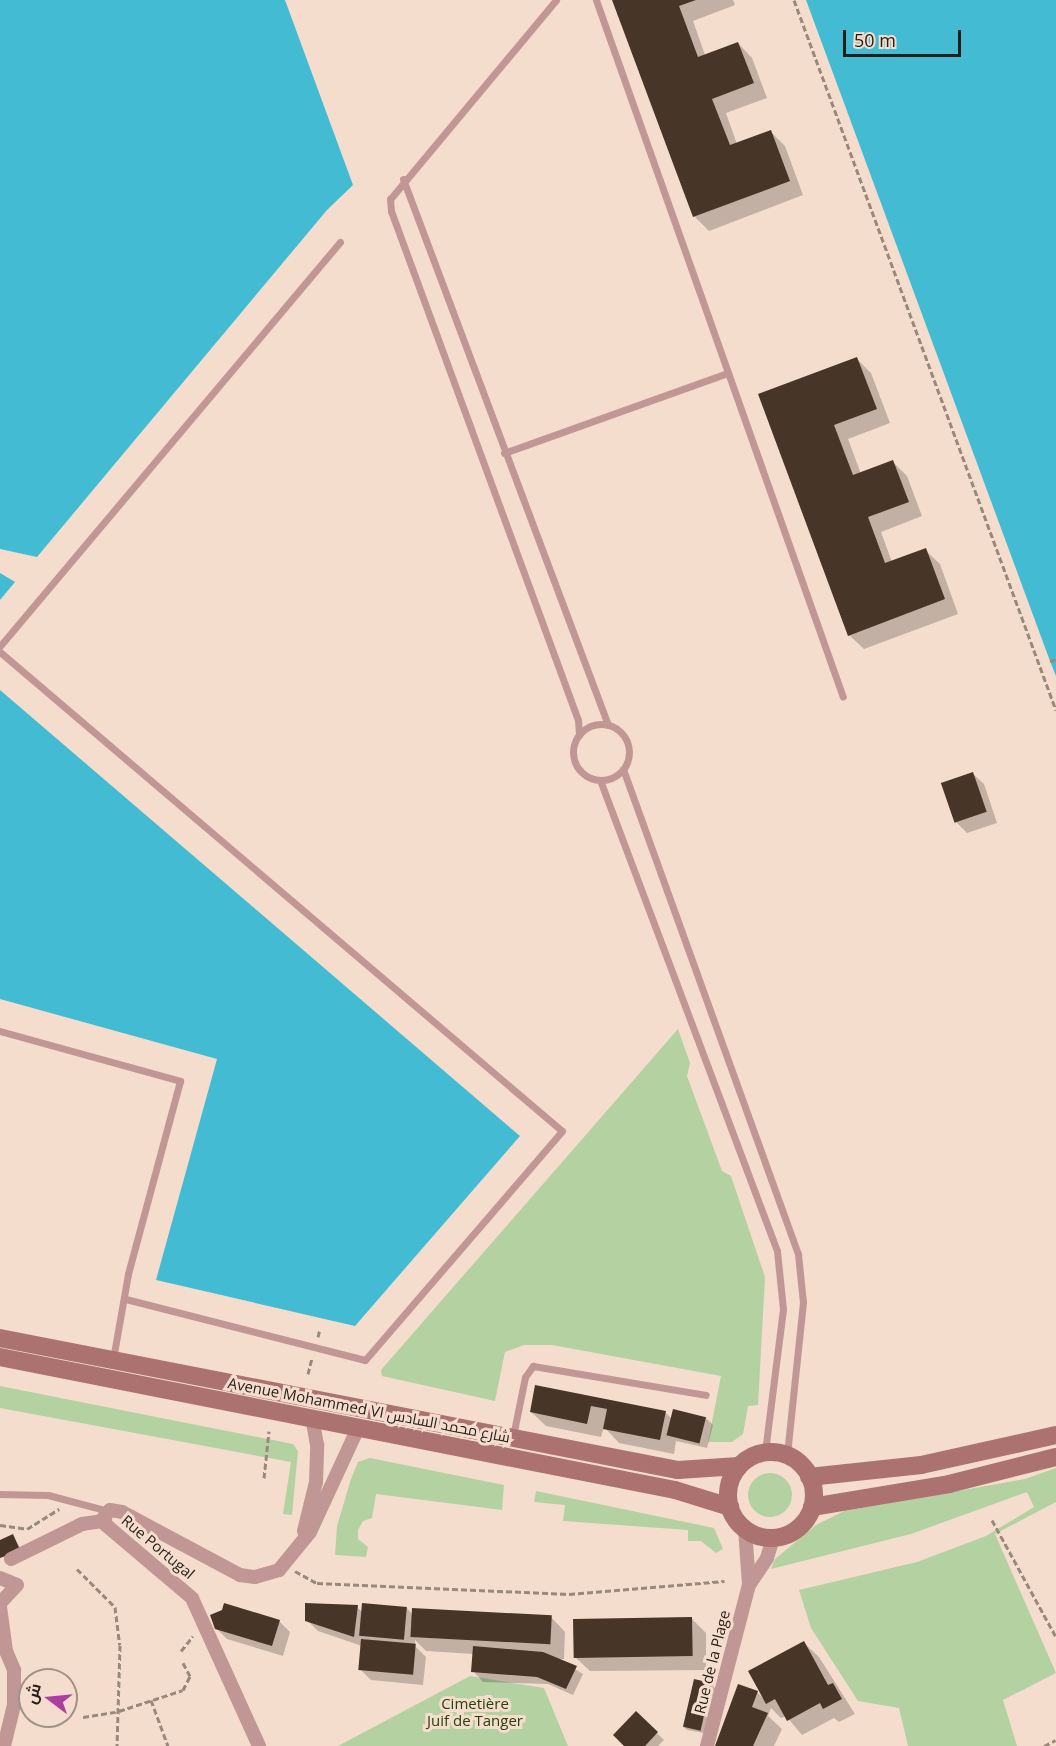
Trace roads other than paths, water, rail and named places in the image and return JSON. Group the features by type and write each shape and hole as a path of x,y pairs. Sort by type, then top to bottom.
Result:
{"main road":[{"name":"Avenue Mohammed VI شارع محمد السادس","path":"0,1338 678,1470 739,1466"},
{"name":"Avenue Mohammed VI شارع محمد السادس","path":"0,1357 675,1490 730,1507"},
{"path":"809,1477 921,1465 1056,1435"},
{"path":"765,1452 787,1455 809,1477 812,1507 797,1528 773,1538 745,1529 730,1507 730,1481 739,1466 765,1452"},
{"path":"812,1507 949,1484 1056,1457"}],"street":[{"path":"297,1540 316,1482 317,1445 312,1417"},
{"path":"297,1540 310,1532 359,1426"},
{"name":"Rue Portugal","path":"106,1516 122,1512 240,1575 266,1575 285,1564 297,1540"},
{"path":"11,1559 82,1524 106,1516"},
{"name":"Rue Portugal","path":"106,1516 192,1598 259,1746"},
{"path":"745,1529 749,1585"},
{"path":"749,1585 767,1558 773,1538"},
{"path":"0,1578 16,1585 0,1605 6,1651 14,1670 14,1705 4,1746"},
{"name":"Rue de la Plage","path":"707,1746 749,1585"}],"lane":[{"path":"556,0 403,179 390,199 391,211 578,720 579,735 573,749 576,765 587,776 600,780 623,769"},
{"path":"596,0 843,697"},
{"path":"403,179 608,725 626,740 628,755 623,769 798,1254 803,1302 787,1455"},
{"path":"0,646 340,242"},
{"path":"504,453 727,374"},
{"path":"0,652 562,1131 365,1360 125,1299"},
{"path":"579,735 592,726 608,725"},
{"path":"600,780 777,1251 783,1309 765,1452"},
{"path":"0,1030 180,1081 128,1274 113,1359"},
{"path":"513,1439 525,1377 533,1366 706,1395"},
{"path":"0,1494 48,1495 106,1516"}],"water":[{"path":"0,0 285,0 353,185 327,210 37,557 0,549"},
{"path":"806,0 1056,0 1056,676 1050,661"},
{"path":"0,573 15,582 0,600"},
{"path":"0,690 520,1136 355,1326 156,1280 217,1059 0,999"}],"park label":[{"name":"Cimetière Juif de Tanger","path":"475,1712"}]}
